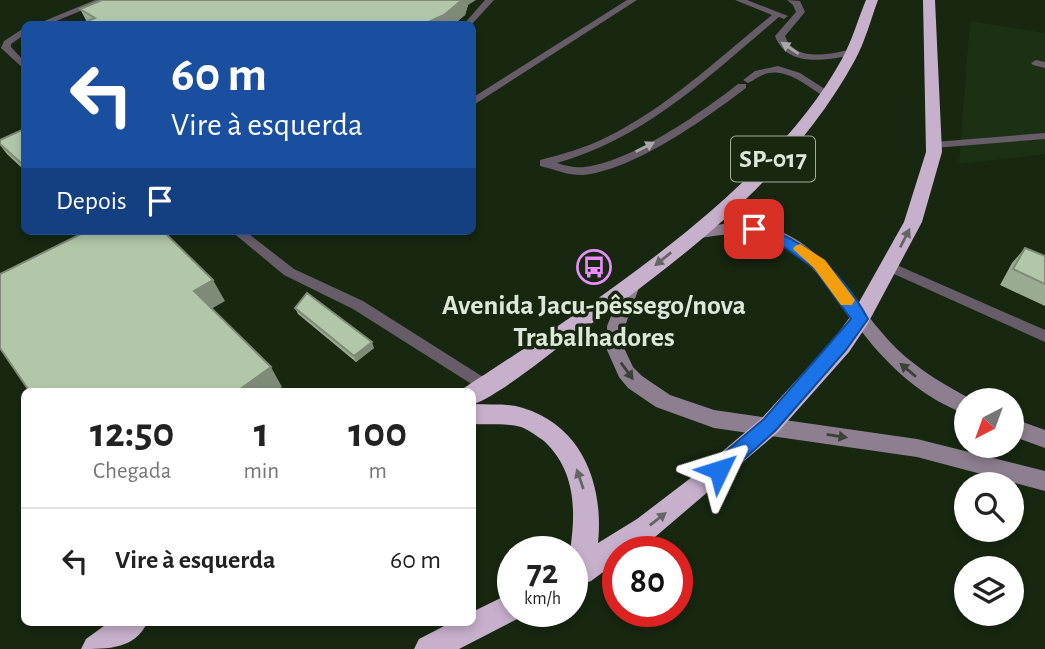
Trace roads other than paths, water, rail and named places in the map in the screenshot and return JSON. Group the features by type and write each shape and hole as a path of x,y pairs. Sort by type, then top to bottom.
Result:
{"highway":[{"name":"SP-017","path":"479,390 632,285 694,234 779,153 826,93 853,52 872,0"},
{"path":"588,566 646,528 770,425 841,346 860,319 914,222 926,187 934,145 929,0"},
{"path":"476,414 509,415 533,421 558,439 569,451 584,487 587,508 583,536"},
{"path":"476,625 497,614"},
{"path":"96,649 129,626"},
{"path":"429,649 474,626"}],"main road":[{"path":"694,234 725,229 754,229 786,242 820,264 860,319 901,365 935,390 954,400"},
{"path":"632,285 616,326 616,350 626,372 635,382 663,401 714,419 917,448 1045,481"},
{"path":"1024,431 1045,439"}],"lane":[{"path":"50,21 103,0"},
{"path":"471,21 491,0"},
{"path":"476,100 633,0"},
{"path":"739,0 795,20"},
{"path":"791,0 800,8 795,20 780,36 780,42 786,48 812,57 833,57 853,52"},
{"path":"778,13 665,107 631,130 596,148 544,163 582,171 614,162 662,138 761,71 779,69 799,76 826,93"},
{"path":"21,34 7,43 6,48 21,63"},
{"path":"934,145 1045,136"},
{"path":"242,235 289,271 358,305 479,390"},
{"path":"890,267 1045,336"}],"place":[{"name":"Avenida Jacu-pêssego/nova Trabalhadores","path":"594,267"}]}
